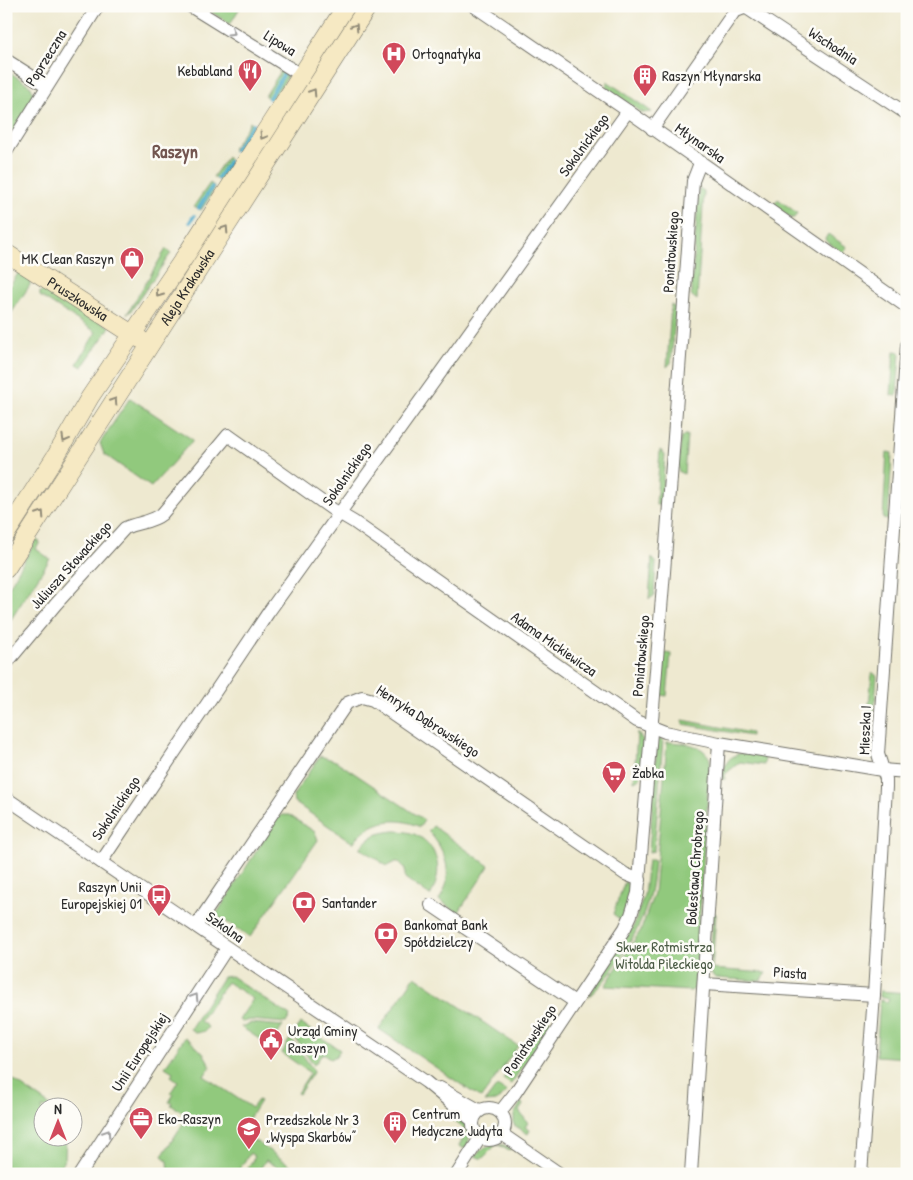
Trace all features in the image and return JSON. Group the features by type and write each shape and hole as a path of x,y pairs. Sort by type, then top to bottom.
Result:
{"main road":[{"name":"Aleja Krakowska","path":"8,527 52,462 90,397 186,255 346,6"},
{"name":"Aleja Krakowska","path":"6,569 368,6"},
{"name":"Pruszkowska","path":"6,253 150,345"}],"street":[{"name":"Poprzeczna","path":"6,152 98,6"},
{"name":"Lipowa","path":"190,6 301,75"},
{"name":"Młynarska","path":"474,6 628,111 907,307"},
{"name":"Wschodnia","path":"652,129 734,12 744,8 907,114"},
{"path":"6,60 47,86"},
{"name":"Sokolnickiego","path":"100,862 268,613 628,111"},
{"name":"Poniatowskiego","path":"500,1112 515,1093 625,928 635,904 640,880 693,181 700,163"},
{"name":"Mieszka I","path":"861,1174 874,996 886,786 886,779 878,754 907,345"},
{"name":"Adama Mickiewicza","path":"228,435 627,715 651,727 665,732 720,743 882,770 907,772"},
{"name":"Juliusza Słowackiego","path":"6,664 56,604 125,528 153,520 162,514 228,435"},
{"name":"Henryka Dąbrowskiego","path":"196,926 347,702 362,697 373,700 625,874 640,880"},
{"name":"Bolesława Chrobrego","path":"691,1174 720,743"},
{"name":"Szkolna","path":"6,798 426,1082 448,1092 476,1115"},
{"path":"431,905 575,1002"},
{"name":"Unii Europejskiej","path":"80,1174 227,948"},
{"name":"Piasta","path":"704,984 874,996"},
{"path":"490,1108 500,1112 505,1122 502,1134 489,1140 480,1138 473,1128 476,1115 490,1108"},
{"path":"502,1134 560,1174"},
{"path":"458,1174 480,1138"}],"green space":[{"path":"202,6 241,6 230,24"},
{"path":"282,69 287,78 271,100 265,96"},
{"path":"6,70 31,86 34,97 6,142"},
{"path":"607,81 652,112 643,113 606,88"},
{"path":"250,122 254,125 253,129 237,153 232,150"},
{"path":"227,157 230,161 229,167 220,181 213,177"},
{"path":"210,183 214,186 214,191 201,210 194,206"},
{"path":"699,188 704,191 697,300 691,295"},
{"path":"778,199 797,213 794,218 791,218 774,206"},
{"path":"828,234 847,247 843,253 826,241 825,239"},
{"path":"166,249 171,253 127,314"},
{"path":"21,269 30,279 30,285 8,318 6,317 6,292"},
{"path":"48,289 110,327 82,367 77,364 96,332 40,296 40,292"},
{"path":"671,305 676,308 671,363 667,367"},
{"path":"894,351 900,352 897,395 891,395"},
{"path":"130,398 193,440 151,487 104,454 100,443"},
{"path":"687,435 684,474 679,472 678,468 681,438"},
{"path":"660,450 665,454 661,505 656,505"},
{"path":"887,452 892,453 888,520 883,519"},
{"path":"36,540 40,542 36,549 50,559 6,627 6,592"},
{"path":"652,558 656,562 654,596 649,599"},
{"path":"666,653 671,654 667,696 661,695 664,655"},
{"path":"872,672 877,676 874,716 868,717"},
{"path":"683,720 751,733 751,736 683,724"},
{"path":"637,732 643,740 640,778 634,781"},
{"path":"663,739 654,851 649,852 657,744 659,740"},
{"name":"Skwer Rotmistrza Witolda Pileckiego","path":"667,742 692,745 702,750 710,759 695,988 691,991 605,986 641,930 654,893"},
{"path":"741,753 765,757 764,765 740,762 725,774 725,779 722,779 729,759"},
{"path":"320,756 336,761 424,820 420,827 402,821 384,822 367,830 353,843 294,802 293,796"},
{"path":"289,815 315,832 318,840 250,937 216,915 278,817"},
{"path":"433,826 489,866 458,913 439,900 447,882 447,873 444,855 428,831"},
{"path":"394,831 417,835 432,849 436,857 438,872 430,896 405,878 405,868 399,862 387,866 360,848 375,835"},
{"path":"648,860 653,860 654,862 653,877 648,902 640,924 609,974 588,997 634,925 644,895"},
{"path":"625,881 630,895 628,905 621,920 613,914"},
{"path":"713,913 716,914 712,969 767,973 761,981 715,978 710,972"},
{"path":"231,976 290,1016 286,1023 251,1020 242,1022 239,1020 253,999 227,982 200,1021 208,1027 205,1031 196,1033 190,1029 223,977"},
{"path":"415,976 518,1046 481,1098 379,1029"},
{"path":"880,991 907,993 907,1058 876,1056 880,1000 884,1000 887,1003 889,1000 880,997"},
{"path":"548,1019 552,1024 511,1084 503,1079 539,1024"},
{"path":"251,1023 283,1026 270,1046 241,1027"},
{"path":"300,1023 340,1050 336,1056 331,1059 323,1053 314,1065 293,1035"},
{"path":"185,1037 200,1050 208,1062 210,1067 204,1076 252,1108 258,1100 260,1101 241,1131 303,1174 288,1174 266,1160 257,1174 254,1174 248,1167 255,1157 250,1153 236,1174 169,1174 168,1161 162,1156 188,1116 169,1102 174,1094 171,1092 178,1081 171,1076 173,1072 165,1067"},
{"path":"289,1040 293,1041 314,1071 299,1094 297,1093 310,1073 282,1053"},
{"path":"6,1075 39,1098 32,1098 32,1148 66,1148 65,1158 58,1174 6,1174"},
{"path":"497,1086 507,1092 496,1101 485,1102"},
{"path":"521,1102 523,1105 519,1111 528,1123 525,1127 530,1130 528,1134 514,1125 514,1115"},
{"path":"456,1111 468,1129 469,1139 465,1149 459,1146 466,1132 465,1129 451,1119"},
{"path":"496,1145 482,1159 475,1156 481,1150"},
{"path":"496,1145 503,1145 511,1149 509,1151"}],"waterway":[{"path":"269,98 283,75"},
{"path":"235,150 253,124"},
{"path":"218,178 229,162"},
{"path":"199,208 212,187"},
{"path":"190,222 194,216"}],"place":[{"name":"Ortognatyka","path":"394,75"},
{"name":"Kebabland","path":"250,92"},
{"name":"Raszyn Młynarska","path":"645,97"},
{"name":"MK Clean Raszyn","path":"132,280"},
{"name":"Żabka","path":"614,794"},
{"name":"Raszyn Unii Europejskiej 01","path":"159,917"},
{"name":"Santander","path":"304,924"},
{"name":"Bankomat Bank Spółdzielczy","path":"386,955"},
{"name":"Urząd Gminy Raszyn","path":"271,1061"},
{"name":"Eko-Raszyn","path":"141,1140"},
{"name":"Centrum Medyczne Judyta","path":"395,1144"},
{"name":"Przedszkole Nr 3 „Wyspa Skarbów”","path":"249,1150"}],"district":[{"name":"Raszyn","path":"175,152"}]}
